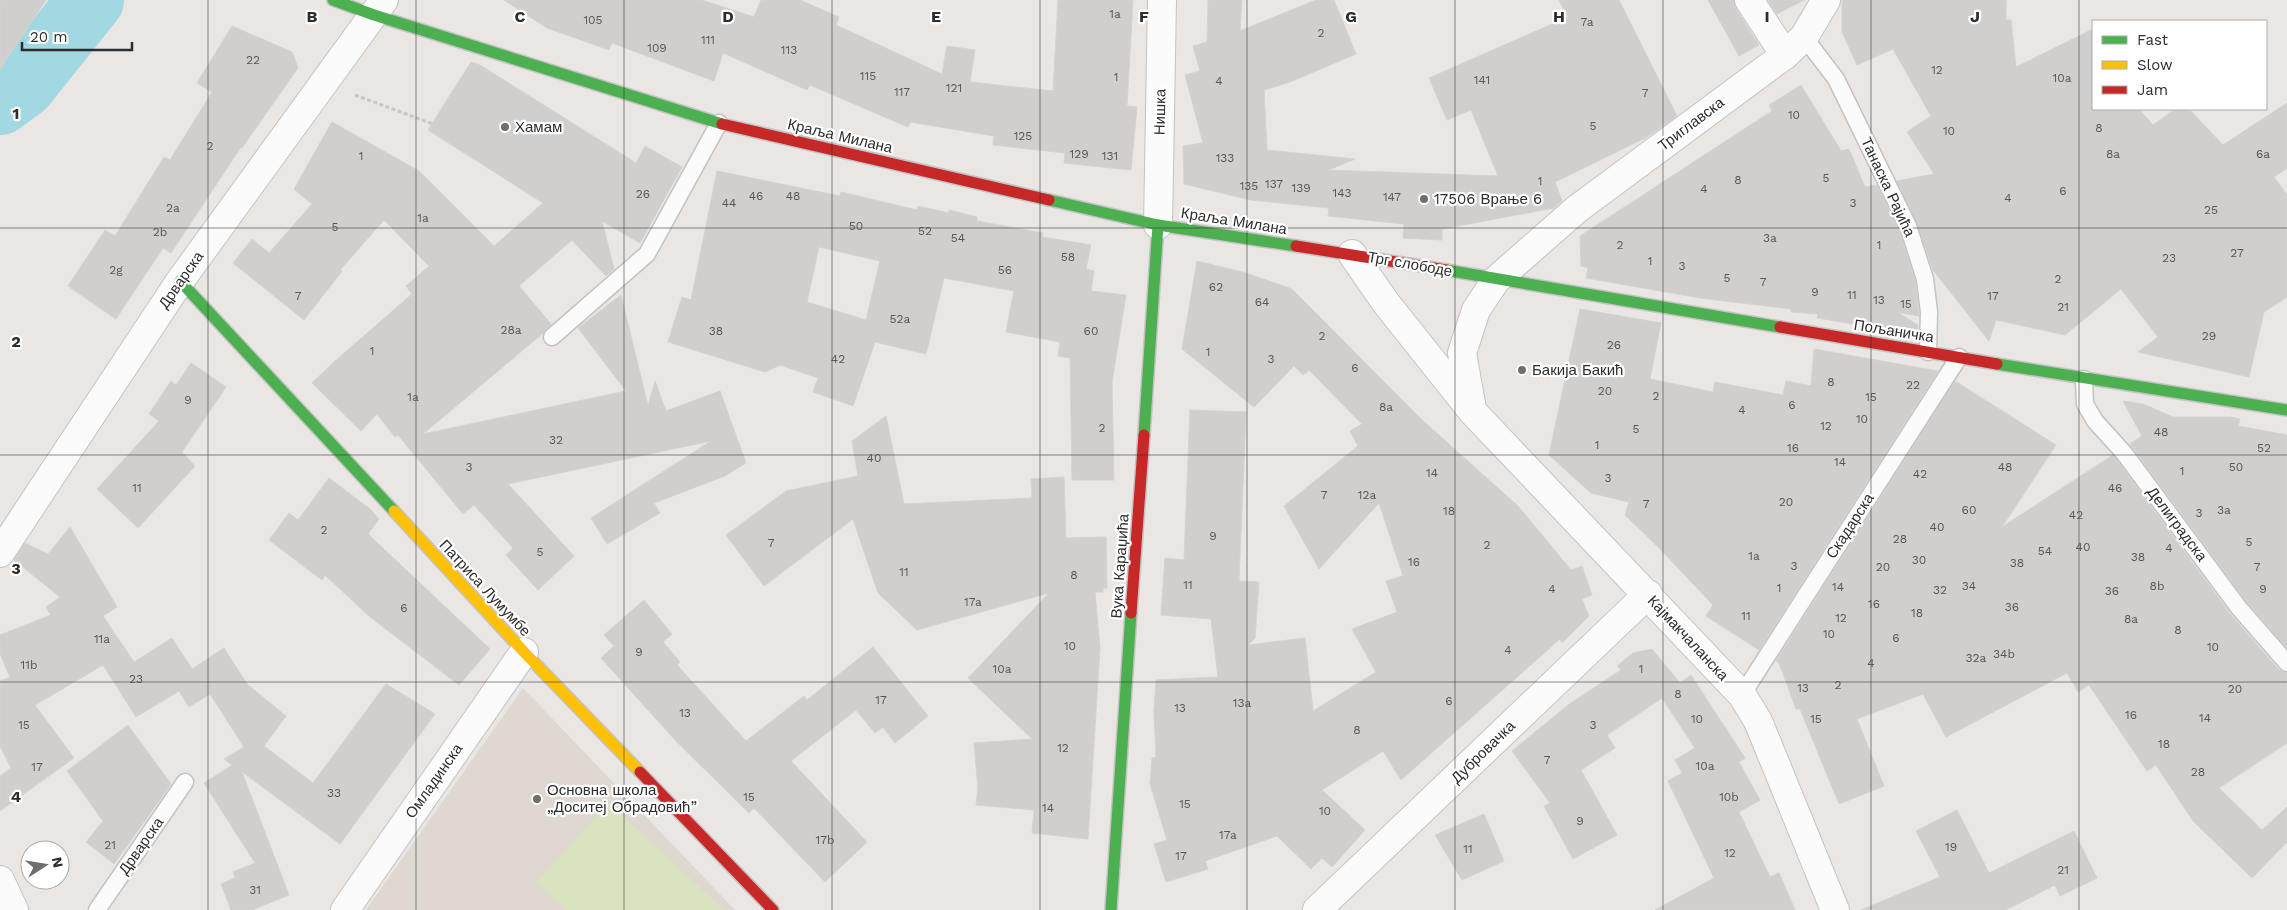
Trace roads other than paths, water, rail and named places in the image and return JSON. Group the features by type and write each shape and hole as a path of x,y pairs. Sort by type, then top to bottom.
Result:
{"main road":[{"name":"Краља Милана","path":"333,0 379,8 720,123 1158,225 1352,254"},
{"name":"Вука Караџића","path":"1111,910 1158,225"},
{"name":"Трг слободе","path":"1352,254 1496,280"},
{"name":"Пољаничка","path":"1496,280 2084,379 2287,410"},
{"name":"Патриса Лумумбе","path":"180,281 524,652 773,910"}],"street":[{"name":"Нишка","path":"1158,225 1162,0"},
{"name":"Танаска Рајића","path":"1749,0 1795,46"},
{"path":"1795,46 1826,0"},
{"name":"Дрварска","path":"0,553 180,281 379,8"},
{"name":"Триглавска","path":"1496,280 1578,209 1795,46"},
{"name":"Трг слободе","path":"1352,254 1386,303 1472,411"},
{"path":"1472,411 1462,352 1476,310 1496,280"},
{"name":"Кајмакчаланска","path":"1472,411 1742,695 1758,721 1835,910"},
{"name":"Дубровачка","path":"1317,910 1648,594"},
{"name":"Омладинска","path":"344,910 524,652"},
{"path":"0,880 14,910"}],"lane":[{"name":"Танаска Рајића","path":"1795,46 1836,79 1908,226 1925,279 1928,312 1928,352"},
{"path":"552,336 647,254 720,123"},
{"name":"Скадарска","path":"1742,695 1959,357"},
{"name":"Делиградска","path":"2084,379 2085,404 2095,422 2124,453 2239,608 2287,663"},
{"name":"Дрварска","path":"97,910 186,782"}],"waterway":[{"path":"0,102 23,85 91,0"}],"place":[{"name":"Хамам","path":"505,127"},
{"name":"17506 Врање 6","path":"1424,199"},
{"name":"Бакија Бакић","path":"1522,370"},
{"name":"Основна школа „Доситеј Обрадовић”","path":"537,799"}]}
